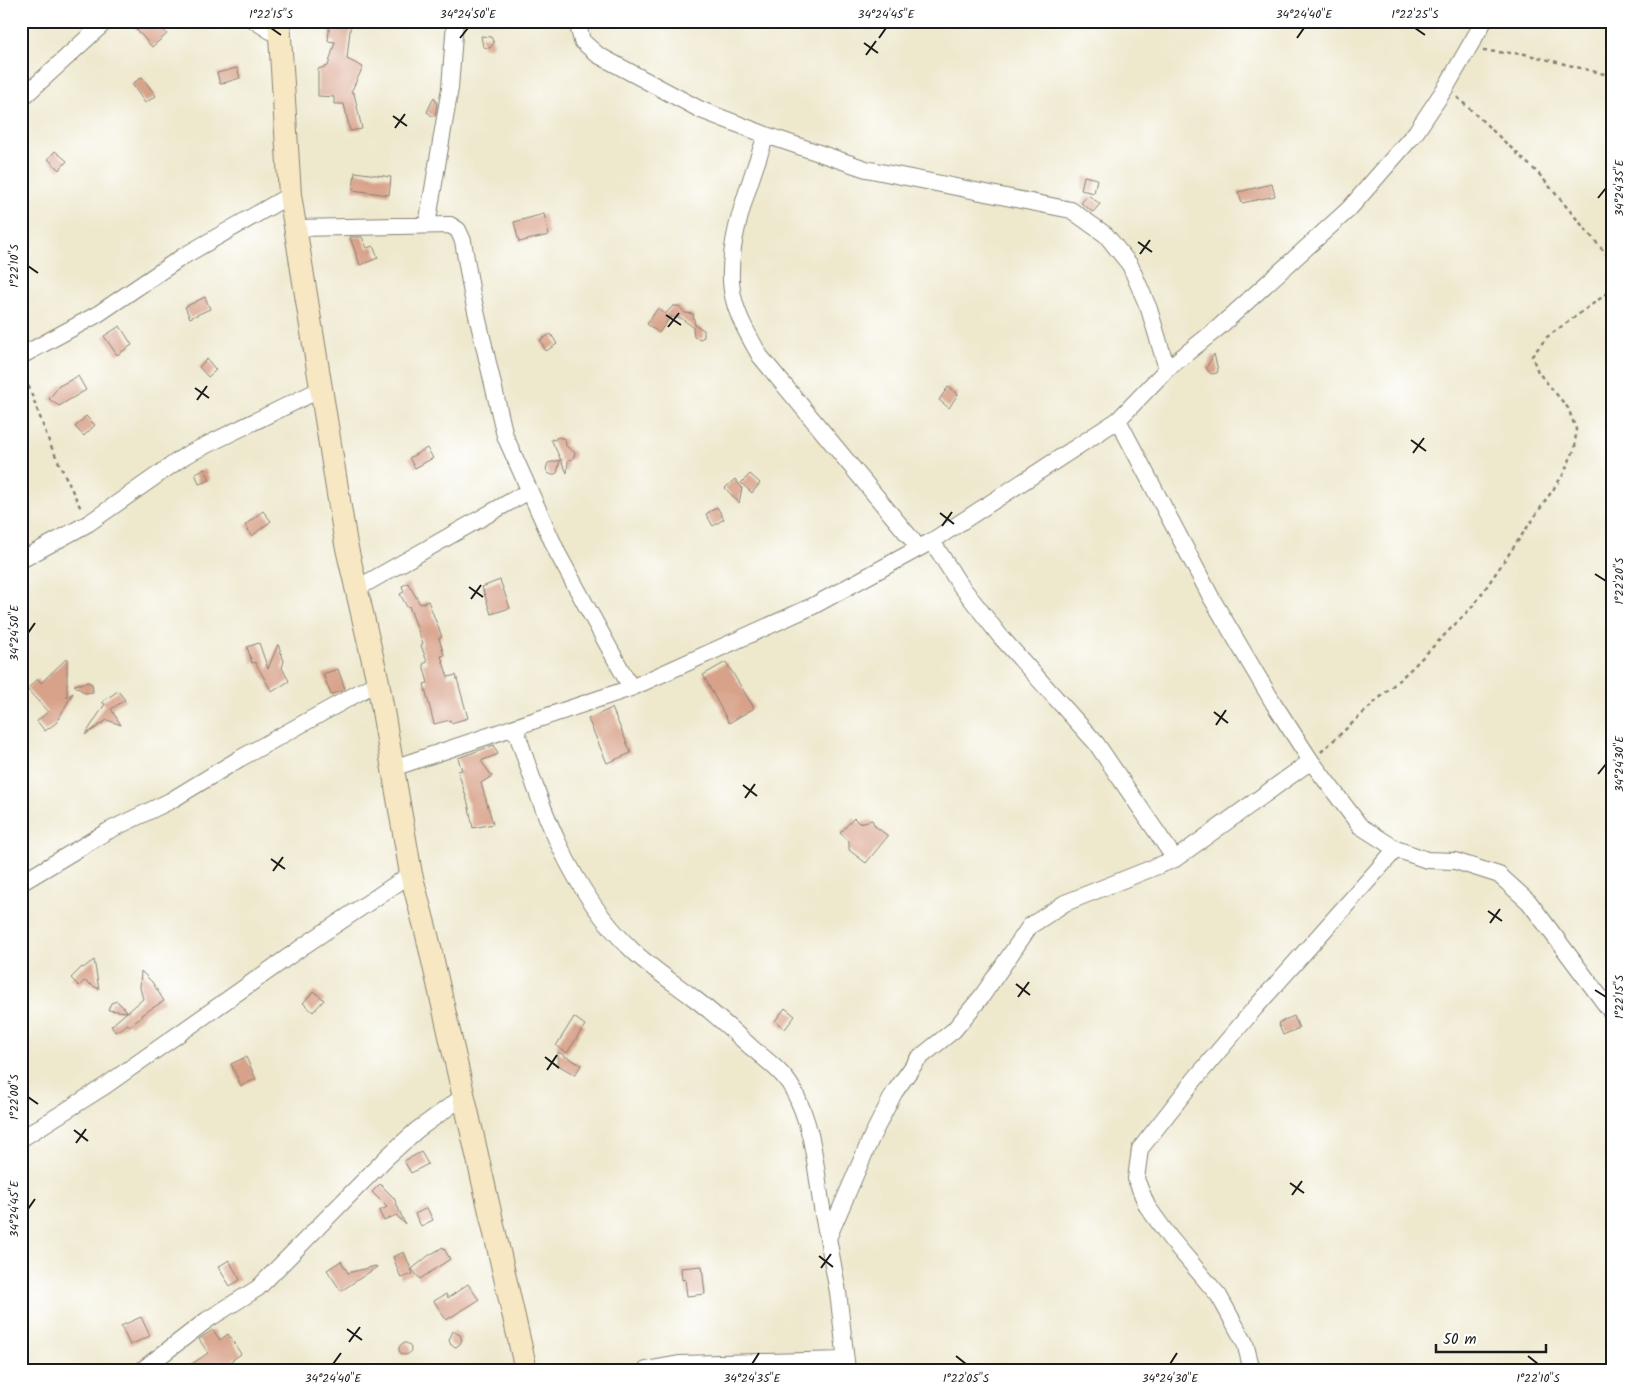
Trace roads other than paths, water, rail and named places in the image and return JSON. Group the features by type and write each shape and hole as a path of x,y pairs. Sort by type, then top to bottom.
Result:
{"main road":[{"path":"280,29 290,195 346,544 378,682 411,874 526,1370"}],"street":[{"path":"21,99 106,21"},
{"path":"255,21 280,29"},
{"path":"427,225 450,88 454,21"},
{"path":"577,21 582,41 598,55 701,110 766,135 866,169 1071,210 1106,236 1130,265 1149,309 1167,369"},
{"path":"393,768 631,688 813,606 925,545 1118,420 1167,369 1218,328 1349,209 1416,132 1446,87 1484,21"},
{"path":"766,135 744,202 730,262 734,299 744,327 760,356 958,582 1000,636 1096,744 1175,859"},
{"path":"21,356 98,314 182,257 290,195"},
{"path":"296,228 450,225 458,230 463,241 472,294 506,436 558,554 631,688"},
{"path":"21,560 89,523 186,455 321,389"},
{"path":"1118,420 1212,599 1311,762 1360,826 1396,848 1427,860 1455,861 1499,875 1529,902 1612,1013"},
{"path":"356,589 529,491"},
{"path":"21,883 108,831 170,801 239,759 378,682"},
{"path":"515,728 550,828 573,872 603,920 633,951 702,1004 762,1056 791,1086 806,1116 814,1144 820,1206 838,1292 847,1365 679,1364 646,1370"},
{"path":"828,1238 872,1136 894,1092 918,1059 954,1030 982,996 1030,926 1065,903 1175,859 1311,762"},
{"path":"1252,1370 1244,1343 1219,1296 1170,1238 1147,1206 1136,1179 1140,1149 1243,1022 1396,848"},
{"path":"21,1140 105,1086 305,945 411,874"},
{"path":"142,1370 207,1320 258,1288 387,1157 418,1130 464,1096"}]}
